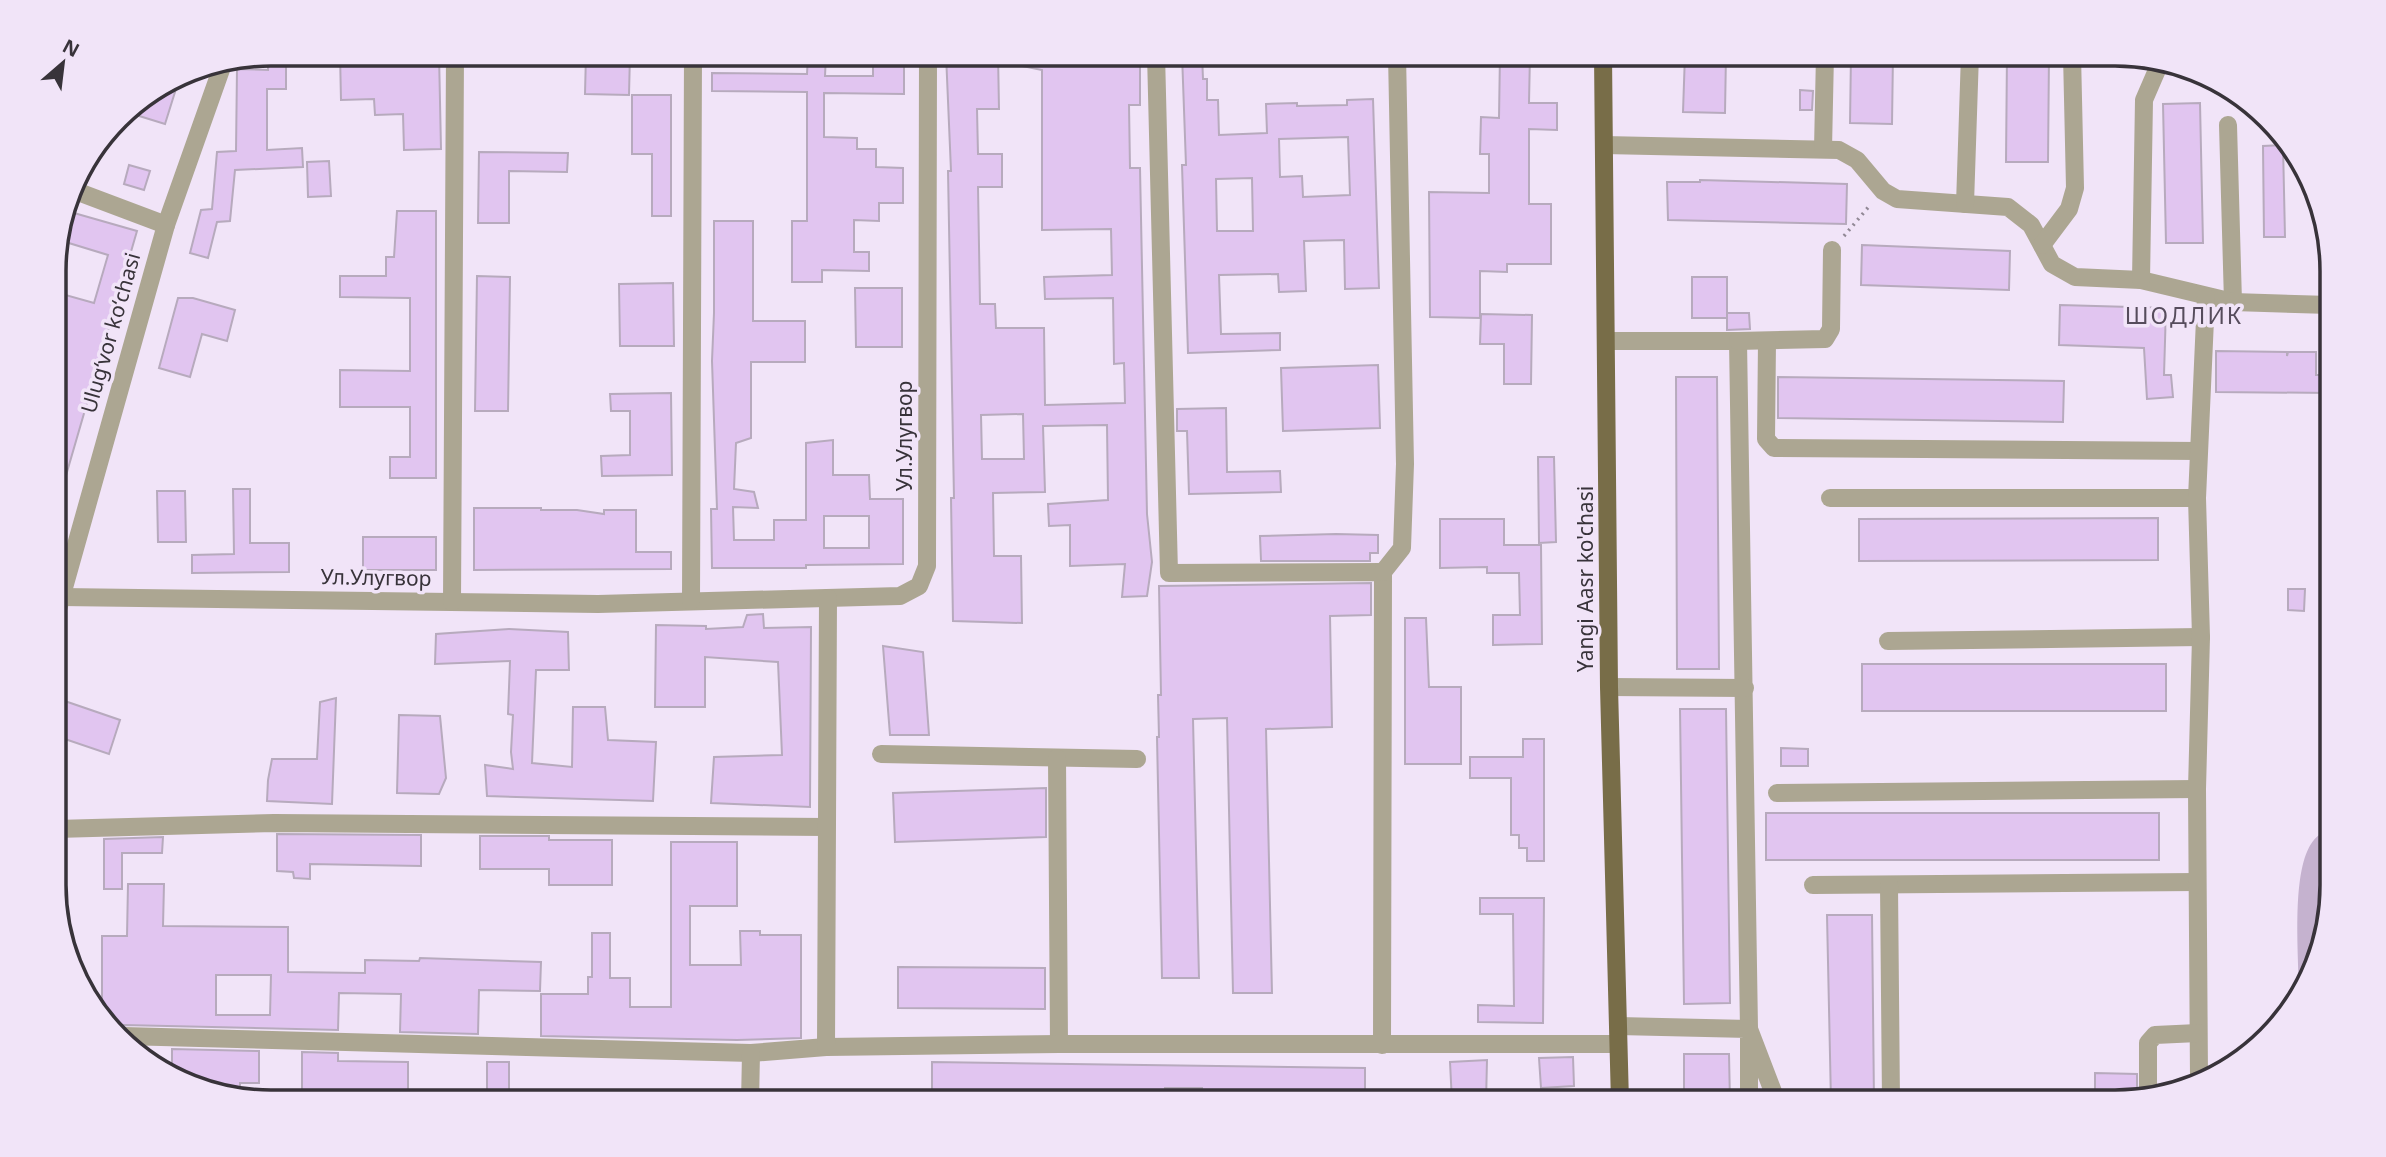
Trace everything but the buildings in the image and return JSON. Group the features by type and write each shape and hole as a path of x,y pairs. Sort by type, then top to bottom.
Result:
{"main road":[{"name":"Yangi Aasr ko'chasi","path":"1603,66 1608,341 1609,687 1620,1090"}],"street":[{"path":"452,602 455,66"},
{"path":"691,601 693,66"},
{"name":"Ул.Улугвор","path":"66,597 598,604 900,596 919,586 927,566 928,66"},
{"path":"1156,66 1169,573 1383,572"},
{"path":"1382,1045 1383,572 1402,548 1405,464 1397,66"},
{"path":"1823,149 1825,66"},
{"path":"1965,204 1970,66"},
{"path":"2042,245 2070,209 2075,188 2072,66"},
{"path":"2140,281 2144,100 2157,70"},
{"name":"Ulugʻvor koʻchasi","path":"66,578 166,225 220,73"},
{"path":"2228,125 2233,302"},
{"path":"1604,145 1839,150 1857,160 1883,191 1897,199 2008,207 2031,225 2052,264 2075,277 2140,281 2233,302 2320,305"},
{"path":"82,193 166,225"},
{"path":"1608,341 1825,340 1831,329 1832,250"},
{"path":"2199,1072 2197,789 2201,637 2197,498 2206,297"},
{"path":"1738,341 1749,1090"},
{"path":"1767,341 1766,439 1774,448 2199,450"},
{"path":"1830,498 2197,498"},
{"path":"826,1047 828,598"},
{"path":"1888,641 2201,637"},
{"path":"1609,687 1745,688"},
{"path":"881,754 1137,759"},
{"path":"1057,758 1059,1044"},
{"path":"1777,793 2197,789"},
{"path":"66,829 274,823 826,827"},
{"path":"1813,885 2197,882"},
{"path":"1889,885 1891,1090"},
{"path":"132,1036 751,1052 826,1047 1059,1044 1382,1045 1749,1028"},
{"path":"1749,1028 1772,1090"},
{"path":"2148,1088 2148,1043 2155,1035 2198,1032"},
{"path":"750,1090 751,1052"}],"path":[{"path":"1832,250 1883,191"}],"shaded area":[{"path":"2320,835 2320,886 2316,926 2309,952 2299,975 2298,895 2305,858"}],"district":[{"name":"ШОДЛИК","path":"2184,316"}]}
